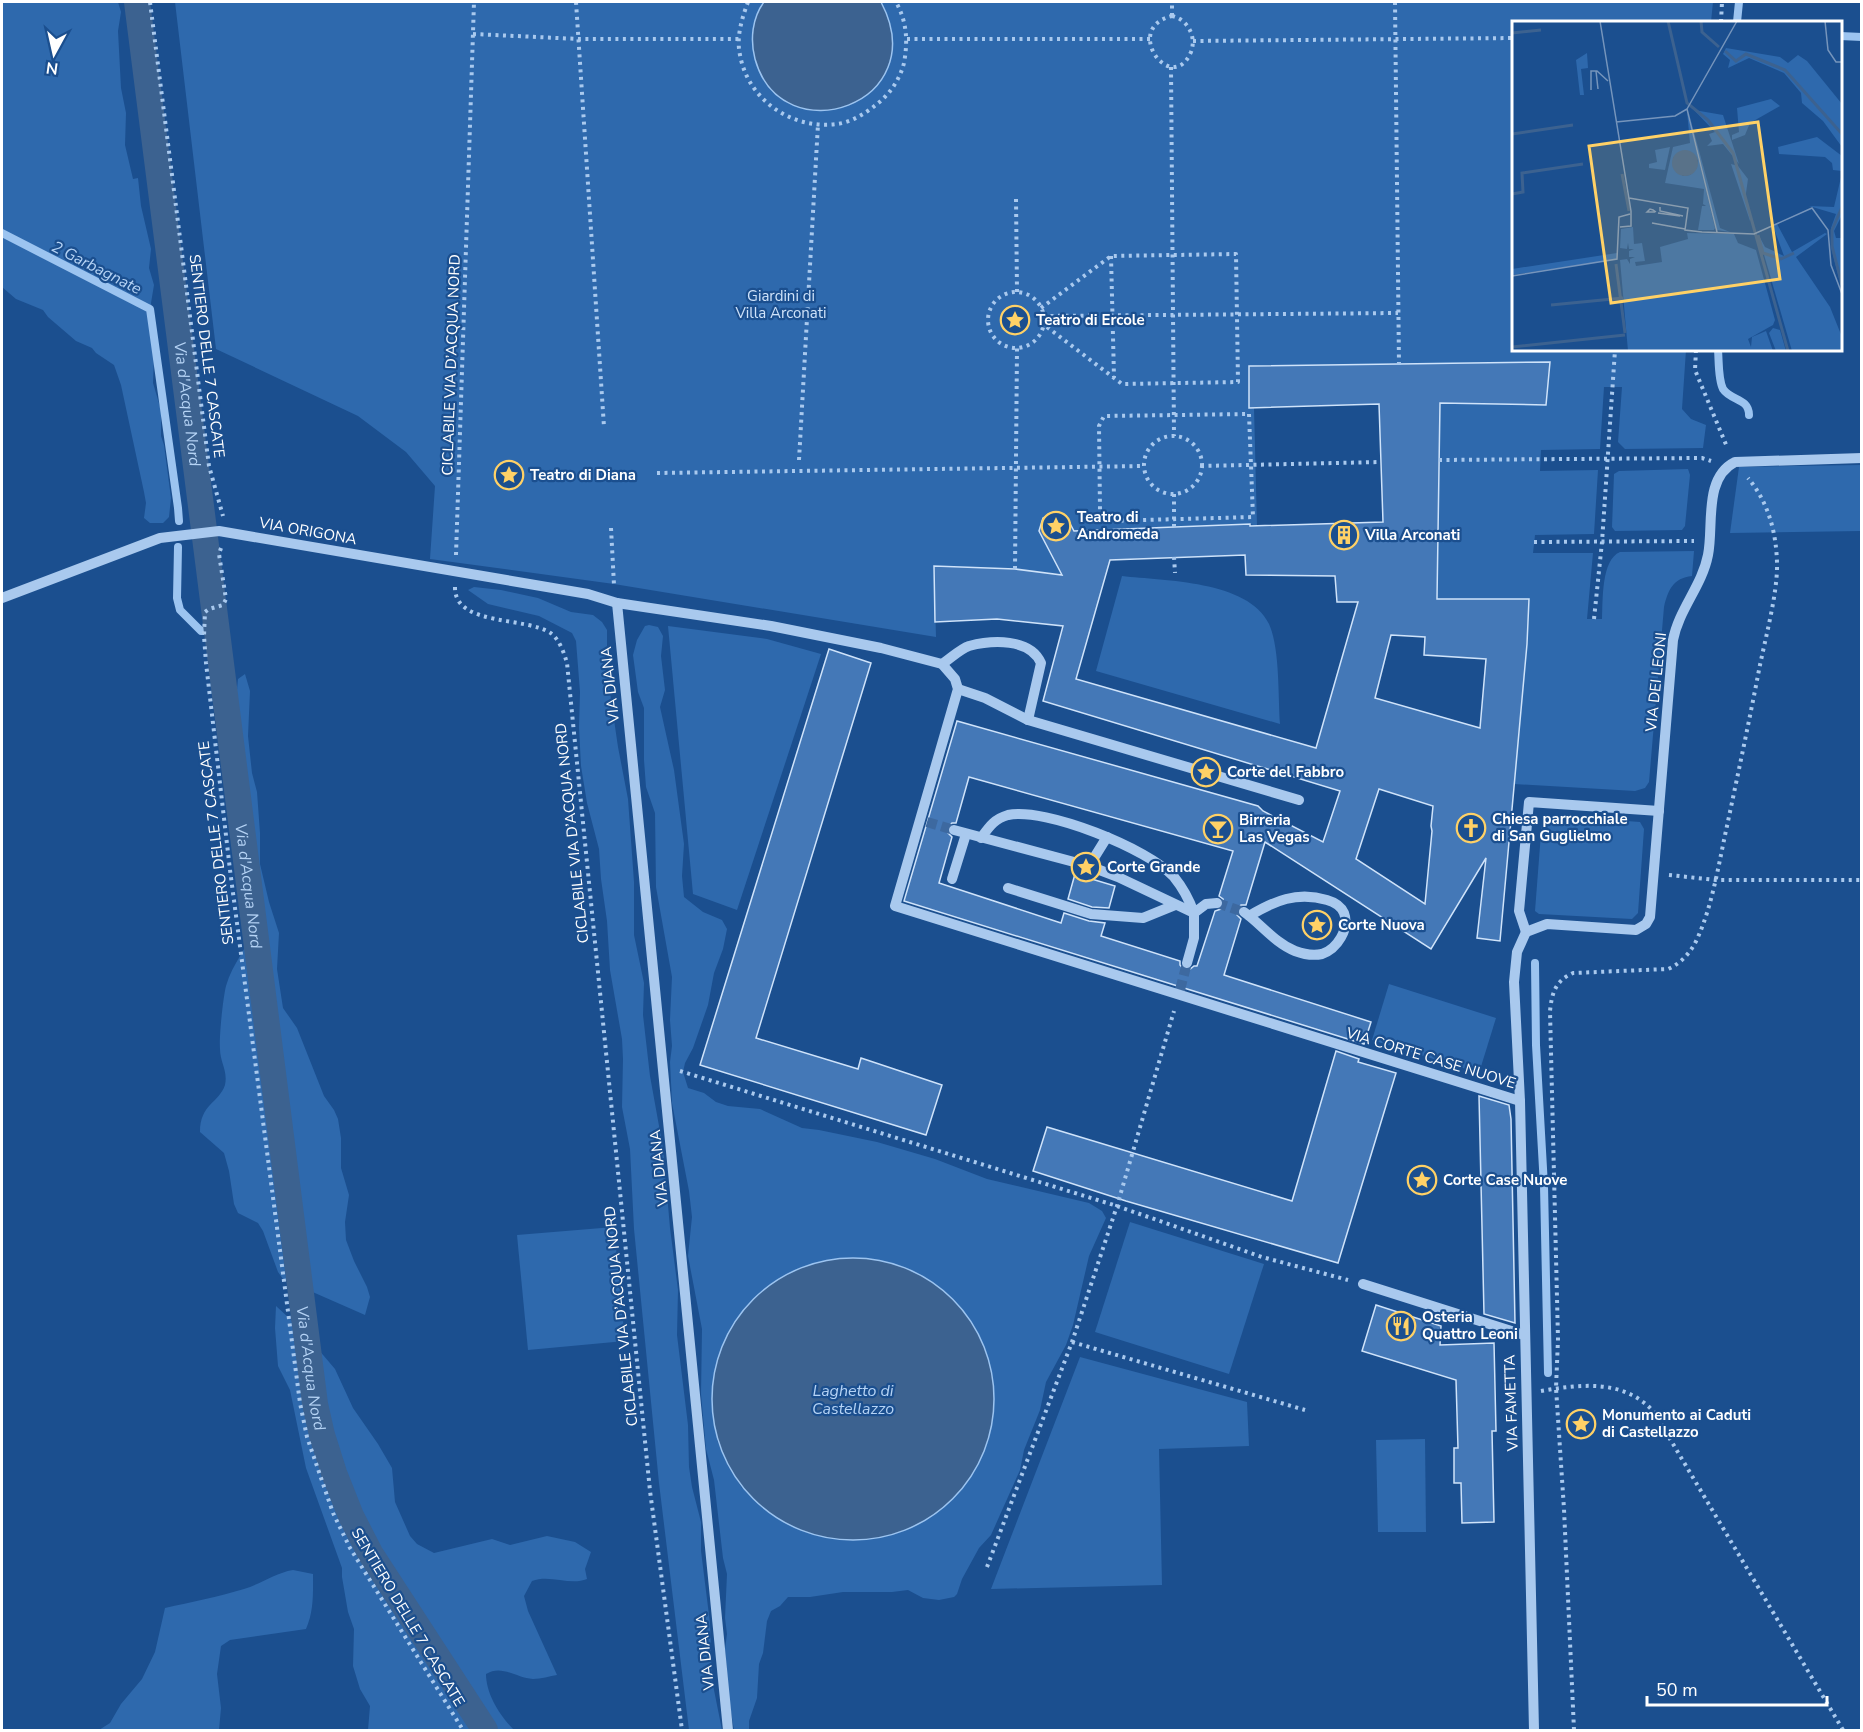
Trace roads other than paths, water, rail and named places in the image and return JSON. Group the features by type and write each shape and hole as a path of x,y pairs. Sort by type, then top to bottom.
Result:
{"street":[{"name":"VIA DEI LEONI","path":"1526,932 1547,924 1636,930 1642,928 1650,917 1674,634 1684,608 1702,577 1710,541 1716,482 1731,464 1862,459"},
{"name":"VIA ORIGONA","path":"2,598 160,538 223,532 588,594 617,603 771,626 881,648 942,664"},
{"name":"VIA DIANA","path":"617,603 728,1731"},
{"path":"1028,720 1041,663 1037,654 1014,642 968,646 942,664 955,679 958,689 985,698 1028,720 1299,800"},
{"name":"VIA CORTE CASE NUOVE","path":"958,689 924,821 895,906 1520,1101"},
{"path":"1526,932 1519,911 1529,802 1659,811"},
{"path":"981,838 993,821 1022,814 1054,819 1107,837 1157,862 1173,876 1187,895 1194,913 1194,938 1187,963"},
{"path":"954,830 1089,866 1118,877 1194,913"},
{"path":"952,879 966,834"},
{"path":"1089,866 1107,837"},
{"path":"1008,888 1090,914 1143,918 1174,904"},
{"path":"1307,896 1334,902 1344,911 1346,922 1342,936 1333,948 1316,955 1293,950 1246,914 1288,897 1307,896"},
{"path":"1194,913 1206,904 1217,903"},
{"name":"VIA FAMETTA","path":"1526,932 1517,952 1515,967 1534,1731"},
{"path":"1363,1284 1524,1335"}],"water":[{"path":"764,2 881,2 892,38 888,68 872,90 848,105 821,110 794,105 770,89 755,59 753,29"},
{"name":"Laghetto di Castellazzo","path":"853,1258 880,1261 907,1269 931,1282 953,1299 970,1321 983,1345 991,1372 994,1399 991,1426 983,1453 970,1477 953,1499 931,1516 907,1529 880,1537 853,1540 826,1537 799,1529 775,1516 753,1499 736,1477 723,1453 715,1426 712,1399 715,1372 723,1345 736,1321 753,1299 775,1282 799,1269 826,1261"}],"waterway":[{"name":"Via d'Acqua Nord","path":"137,2 315,1404 334,1473 351,1516 370,1553 485,1730"},
{"path":"1737,21 1739,2"},
{"path":"1842,36 1862,37"},
{"name":"2 Garbagnate","path":"2,233 150,309 179,521"},
{"path":"1718,351 1721,385 1726,393 1746,405 1749,415"},
{"name":"2 Garbagnate","path":"178,547 177,598 180,610 201,631 217,631"},
{"path":"1535,963 1536,1045 1544,1186 1548,1373"}],"tunnel":[{"path":"927,822 954,830"},
{"path":"1217,903 1244,912"},
{"path":"1180,990 1187,963"}],"place":[{"name":"Teatro di Ercole","path":"1015,320"},
{"name":"Teatro di Diana","path":"509,475"},
{"name":"Teatro di Andromeda","path":"1056,526"},
{"name":"Villa Arconati","path":"1344,535"},
{"name":"Corte del Fabbro","path":"1206,772"},
{"name":"Chiesa parrocchiale di San Guglielmo","path":"1471,828"},
{"name":"Birreria Las Vegas","path":"1218,829"},
{"name":"Corte Grande","path":"1086,867"},
{"name":"Corte Nuova","path":"1317,925"},
{"name":"Corte Case Nuove","path":"1422,1180"},
{"name":"Osteria Quattro Leoni","path":"1401,1326"},
{"name":"Monumento ai Caduti di Castellazzo","path":"1581,1424"}],"park label":[{"name":"Giardini di Villa Arconati","path":"781,304"}]}
